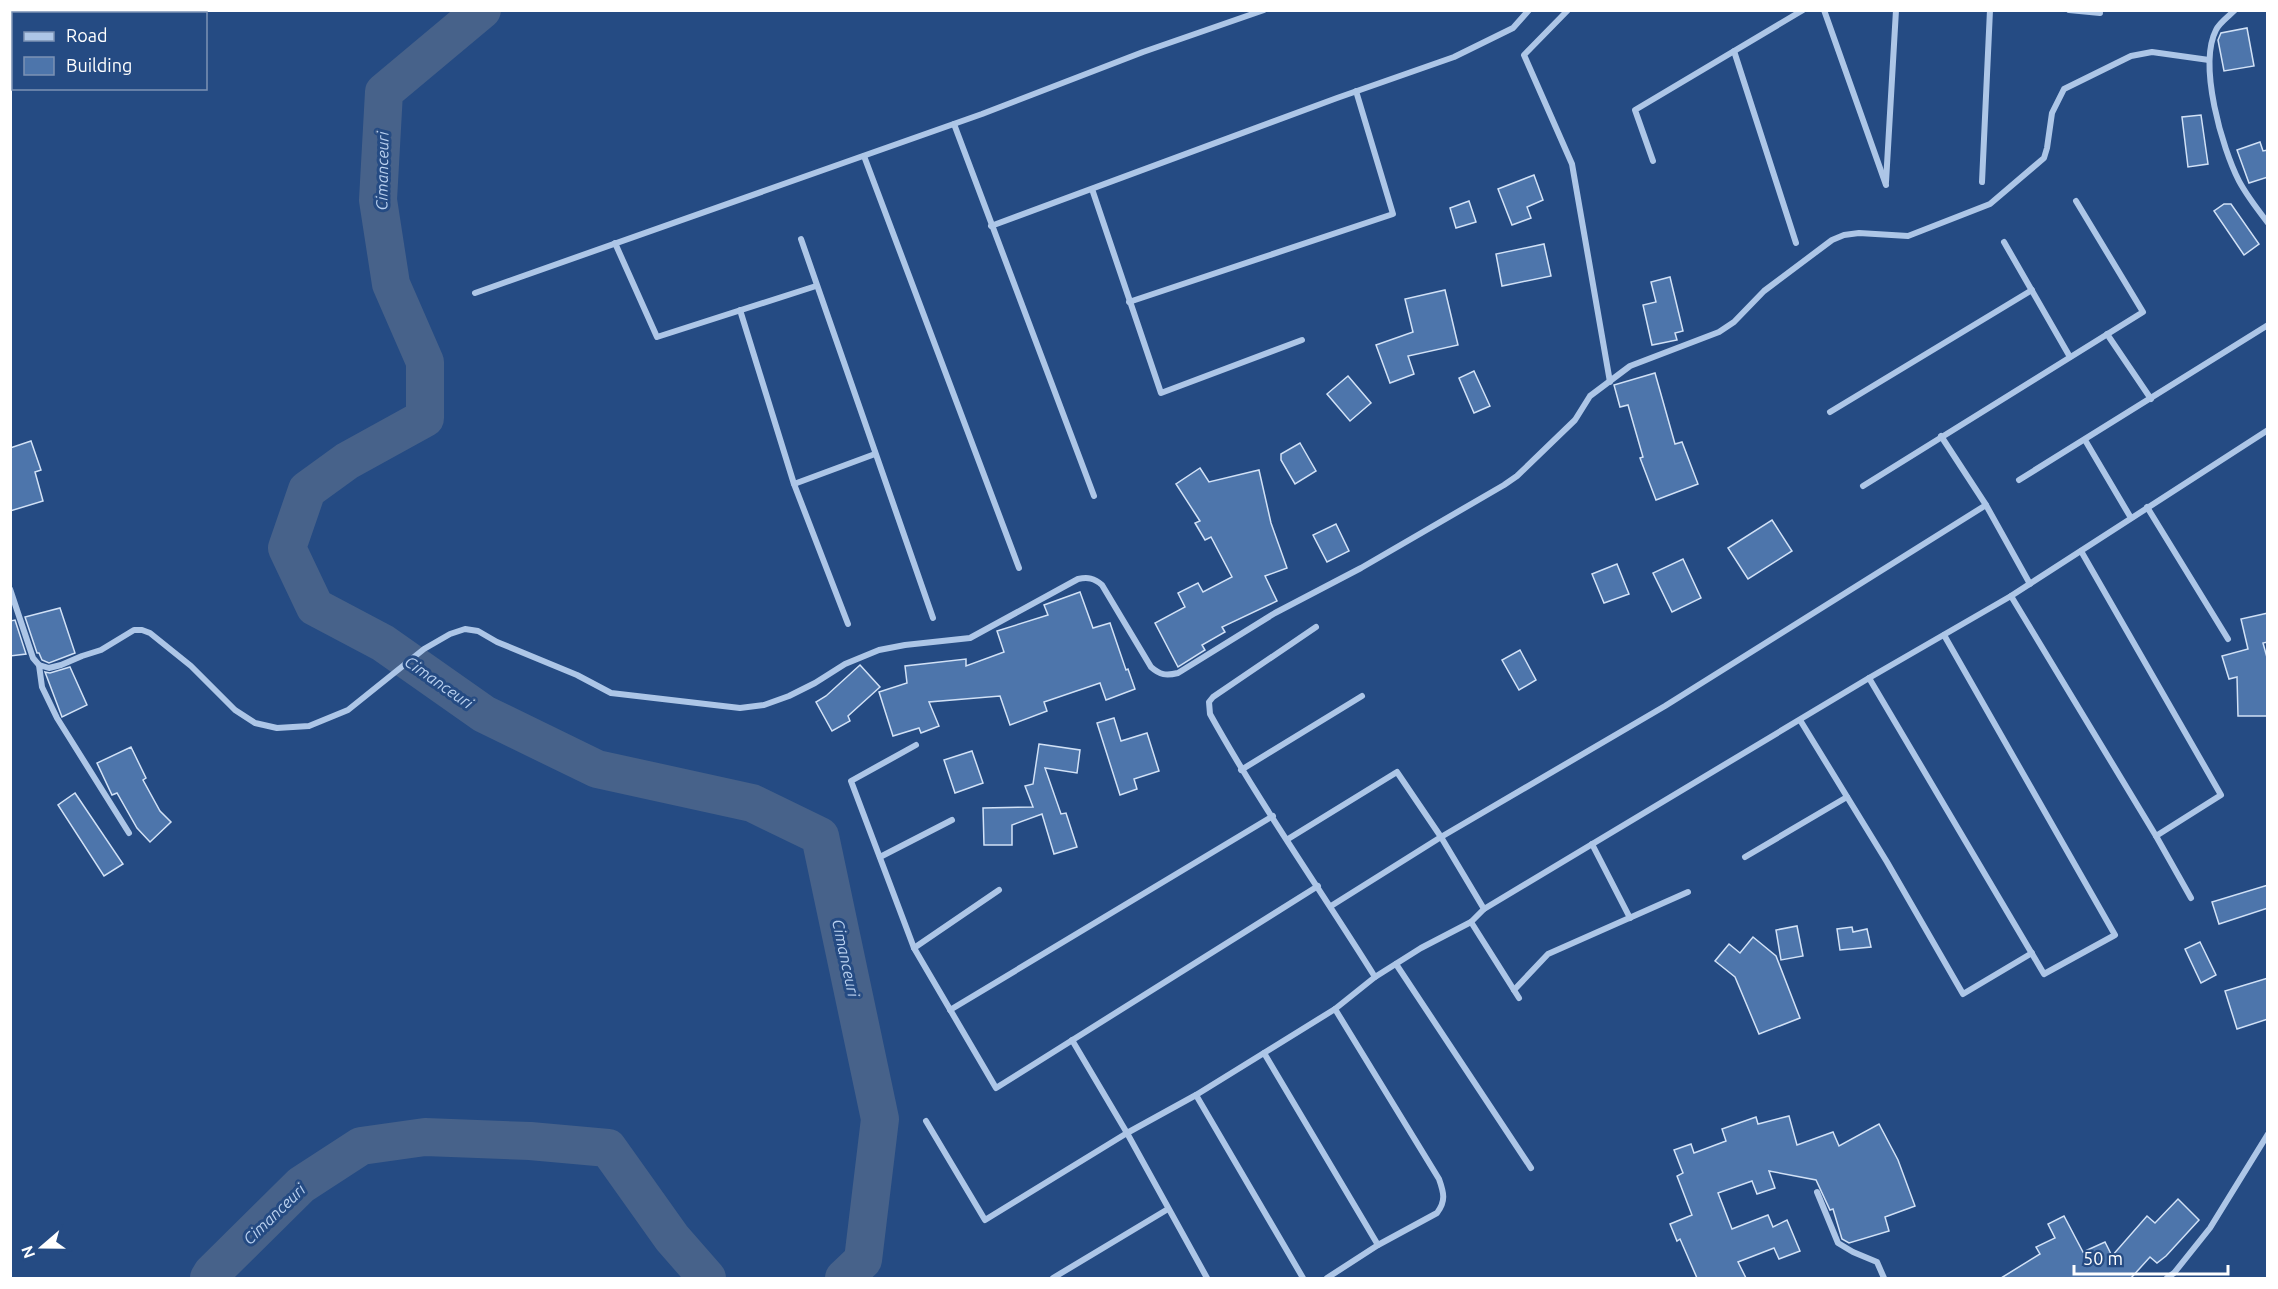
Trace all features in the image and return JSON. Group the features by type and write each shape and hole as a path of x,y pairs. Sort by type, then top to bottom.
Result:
{"street":[{"path":"475,293 954,124 1143,52 1264,10"},
{"path":"991,225 1454,57 1513,28 1529,10"},
{"path":"1568,10 1524,55 1572,164 1610,382"},
{"path":"1653,161 1635,110 1803,10"},
{"path":"1824,10 1886,185 1896,10"},
{"path":"1982,182 1990,10"},
{"path":"2069,10 2100,13"},
{"path":"2235,10 2216,29 2209,60 2210,81 2215,105 2239,181 2268,223"},
{"path":"1734,51 1796,243"},
{"path":"10,589 33,658 39,665 49,668 61,665 100,651 134,630 142,630 150,633 191,666 245,717 255,723 277,728 309,726 332,718 357,703 424,649 465,629 478,631 497,642 577,675 611,693 740,708 765,705 789,696 845,664 879,650 905,645 954,641 976,636 1078,579 1085,578 1097,580 1102,585 1151,668 1158,674 1168,676 1178,673 1275,613 1360,568 1504,485 1575,420 1590,396 1630,366 1719,332 1734,322 1764,291 1832,240 1844,235 1859,233 1908,236 1989,204 2044,158 2052,113 2064,89 2131,56 2152,52 2209,60"},
{"path":"1129,302 1393,213 1356,91"},
{"path":"954,124 1094,496"},
{"path":"864,156 1019,568"},
{"path":"1092,189 1161,393 1302,340"},
{"path":"1863,486 2143,312 2076,201"},
{"path":"801,238 933,618"},
{"path":"2004,242 2070,357"},
{"path":"615,243 657,337 816,286"},
{"path":"1830,412 2032,290"},
{"path":"740,310 794,484 848,624"},
{"path":"2019,480 2268,325"},
{"path":"2107,334 2151,399"},
{"path":"926,1121 985,1220 1127,1133 1196,1095 1335,1009 1375,976 1421,948 1471,922 1484,909 1869,678 2011,596 2268,430"},
{"path":"1941,436 1986,505 2030,584"},
{"path":"2085,440 2132,518"},
{"path":"794,484 876,454"},
{"path":"1331,906 1441,837 1665,706 1986,505"},
{"path":"2147,507 2228,639"},
{"path":"2081,551 2221,795 2156,836"},
{"path":"2011,596 2191,898"},
{"path":"1316,627 1214,697 1209,702 1209,714 1241,770 1375,976"},
{"path":"1869,678 2044,974 2115,935 1944,635"},
{"path":"39,665 42,687 57,718 129,833"},
{"path":"1241,770 1362,696"},
{"path":"1800,720 1887,862 1963,994 2032,953"},
{"path":"916,745 851,781 914,948 996,1088 1318,886"},
{"path":"1287,838 1397,772 1441,837 1484,909"},
{"path":"1745,857 1847,797"},
{"path":"950,1010 1273,816"},
{"path":"880,857 952,820"},
{"path":"1592,844 1630,918"},
{"path":"914,948 999,890"},
{"path":"1514,990 1548,954 1688,892"},
{"path":"1471,922 1519,998"},
{"path":"1396,964 1531,1168"},
{"path":"1327,1278 1378,1245 1437,1213 1442,1205 1444,1193 1439,1179 1335,1009"},
{"path":"1072,1040 1127,1133 1206,1278"},
{"path":"1264,1053 1378,1245"},
{"path":"1196,1095 1303,1278"},
{"path":"2167,1278 2174,1273 2210,1228 2268,1134"},
{"path":"1817,1192 1838,1244 1877,1262 1884,1278"},
{"path":"1053,1278 1168,1209"}],"building":[{"path":"2247,28 2254,66 2224,71 2218,40 2221,33"},
{"path":"2201,115 2208,164 2188,167 2182,117"},
{"path":"2260,142 2263,151 2268,150 2268,177 2249,183 2237,150"},
{"path":"1534,175 1543,200 1527,207 1531,218 1512,225 1498,189"},
{"path":"1469,201 1476,222 1456,228 1450,208"},
{"path":"2224,204 2231,204 2259,244 2244,255 2214,211"},
{"path":"1544,244 1551,276 1502,286 1496,254"},
{"path":"1670,277 1683,331 1675,333 1677,340 1652,345 1643,305 1656,302 1651,282"},
{"path":"1445,290 1458,345 1408,356 1414,374 1390,383 1376,345 1413,332 1405,299"},
{"path":"1474,371 1490,406 1474,413 1459,378"},
{"path":"1655,373 1675,444 1682,442 1698,484 1656,500 1640,458 1643,457 1628,405 1620,407 1614,385"},
{"path":"1348,376 1371,403 1350,421 1327,394"},
{"path":"31,441 41,470 35,472 43,501 10,511 10,448"},
{"path":"1300,443 1316,471 1295,484 1281,460 1281,454"},
{"path":"1200,468 1209,482 1259,470 1271,523 1287,568 1265,576 1277,601 1222,627 1225,632 1202,645 1205,650 1178,667 1155,623 1185,607 1178,593 1198,583 1203,592 1232,577 1211,537 1205,540 1195,523 1200,521 1176,484"},
{"path":"1772,520 1792,551 1748,579 1728,548"},
{"path":"1336,524 1349,551 1327,562 1313,535"},
{"path":"1683,559 1701,598 1672,612 1653,573"},
{"path":"1617,564 1629,594 1604,603 1592,574"},
{"path":"1080,592 1093,628 1110,623 1135,689 1106,700 1100,683 1044,702 1047,711 1010,725 1000,696 929,702 939,726 921,733 919,728 893,736 879,692 907,683 905,666 966,659 966,666 1004,652 997,631 1048,615 1044,605"},
{"path":"60,608 75,653 49,663 42,660 37,653 25,617"},
{"path":"2268,613 2268,642 2263,643 2268,661 2268,716 2238,716 2237,677 2229,679 2222,656 2248,649 2241,619"},
{"path":"15,620 26,654 10,656 10,621"},
{"path":"1520,650 1536,680 1519,690 1502,660"},
{"path":"860,665 880,687 848,716 850,721 832,731 816,702 826,696"},
{"path":"70,667 87,705 62,717 45,672 50,673"},
{"path":"1114,718 1121,741 1147,733 1159,771 1134,779 1137,789 1120,795 1097,723"},
{"path":"1039,744 1080,750 1077,773 1045,768 1061,814 1066,813 1077,847 1054,854 1042,814 1012,825 1012,845 984,845 983,808 1033,807 1025,786 1033,784"},
{"path":"131,747 146,778 143,780 160,811 171,822 150,842 137,828 117,793 112,795 97,763"},
{"path":"972,751 983,783 955,793 944,760"},
{"path":"75,793 123,864 104,876 58,805"},
{"path":"2268,885 2268,908 2219,924 2212,902"},
{"path":"1797,926 1803,956 1781,960 1776,930"},
{"path":"1852,927 1853,932 1867,929 1871,947 1840,950 1837,929"},
{"path":"1753,937 1776,956 1800,1018 1759,1034 1735,977 1715,961 1729,944 1740,953"},
{"path":"2200,942 2216,975 2201,983 2185,949"},
{"path":"2268,978 2268,1019 2237,1029 2225,991"},
{"path":"1789,1116 1797,1145 1833,1132 1839,1146 1879,1124 1898,1160 1915,1206 1885,1217 1889,1231 1849,1243 1842,1239 1833,1209 1830,1210 1816,1180 1769,1171 1775,1188 1757,1194 1752,1181 1718,1193 1732,1229 1768,1215 1773,1227 1787,1220 1800,1251 1779,1259 1774,1248 1738,1262 1746,1278 1697,1278 1680,1239 1677,1241 1670,1224 1692,1215 1677,1176 1683,1173 1674,1150 1691,1144 1694,1153 1726,1141 1722,1129 1756,1117 1758,1124"},
{"path":"2178,1199 2199,1220 2166,1256 2157,1263 2150,1257 2131,1278 2001,1278 2040,1254 2036,1247 2055,1238 2048,1224 2064,1216 2083,1252 2105,1242 2112,1256 2147,1216 2155,1223"}],"waterway":[{"name":"Cimanceuri","path":"482,10 384,92 378,200 391,284 425,362 425,418 347,461 307,490 287,548 315,607 383,643 484,714 597,769 752,803 820,836 880,1119 863,1260 844,1278"},
{"name":"Cimanceuri","path":"209,1278 301,1185 361,1146 425,1137 530,1141 608,1148 672,1238 707,1278"}]}
